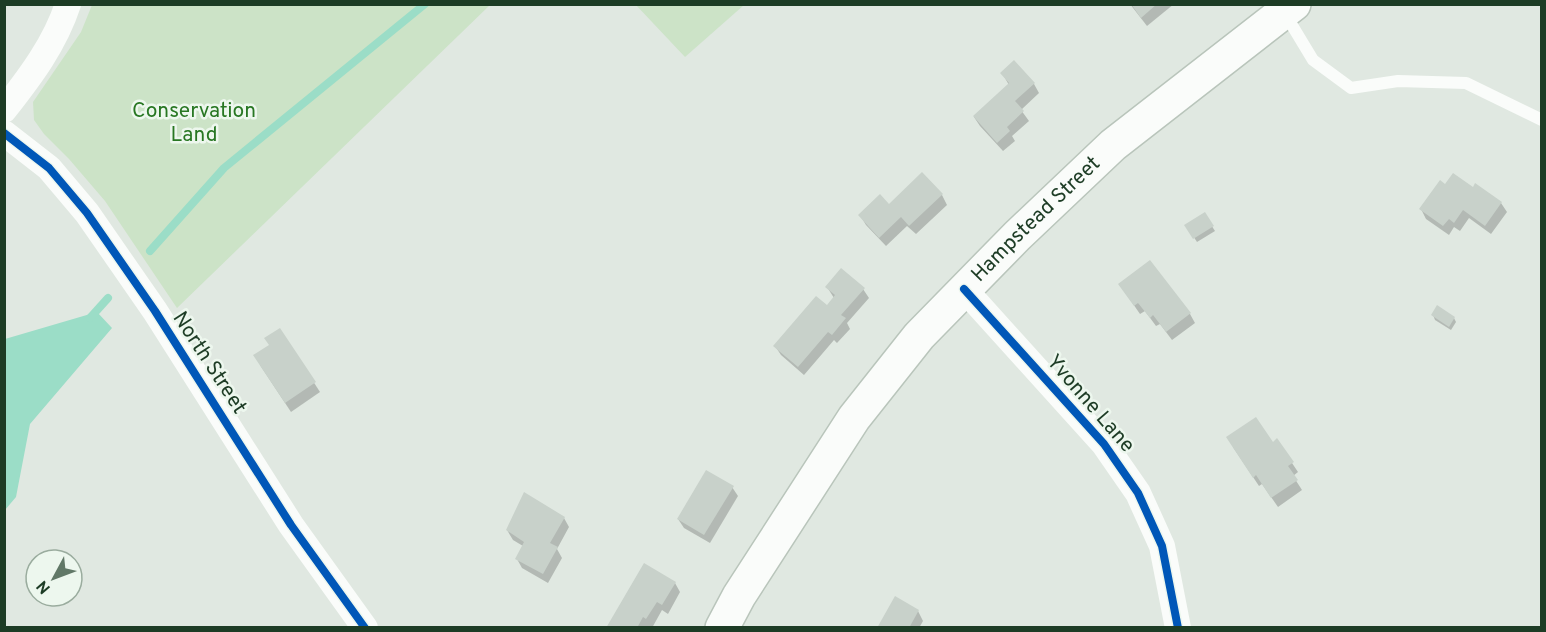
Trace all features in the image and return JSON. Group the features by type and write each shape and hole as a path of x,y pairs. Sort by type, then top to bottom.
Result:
{"main road":[{"name":"Hampstead Street","path":"722,627 739,596 854,418 919,336 964,289 1113,145 1288,8"}],"street":[{"path":"4,110 36,69 62,24 68,4"},
{"name":"North Street","path":"4,133 49,168 87,213 155,311 291,525 365,627"},
{"name":"Yvonne Lane","path":"964,289 1104,444 1138,493 1162,546 1178,627"}],"lane":[{"path":"1288,8 1313,60 1351,88 1398,81 1466,83 1542,120"}],"green space":[{"name":"Conservation Land","path":"92,4 490,5 177,308 105,201 34,120 33,102 81,32"},
{"path":"636,5 744,5 685,57"}],"shaded area":[{"path":"97,312 112,328 30,424 16,497 5,510 5,339"}],"building":[{"path":"1131,4 1157,4 1141,18"},
{"path":"1014,60 1035,83 1015,101 1024,111 1007,127 1010,131 997,143 973,116 1009,83 1000,73"},
{"path":"922,172 943,194 909,226 901,217 879,238 858,215 880,194 889,204"},
{"path":"1453,173 1473,187 1475,183 1502,202 1485,226 1463,210 1454,223 1449,219 1443,226 1419,209 1440,180 1445,184"},
{"path":"1205,212 1214,226 1193,239 1184,225"},
{"path":"1150,260 1191,313 1166,332 1153,315 1150,318 1138,303 1134,306 1118,284"},
{"path":"841,268 865,288 841,315 846,318 832,335 828,332 798,367 773,346 816,296 827,305 835,295 825,287"},
{"path":"1437,305 1455,317 1449,327 1431,315"},
{"path":"280,328 316,382 285,403 253,355 269,345 264,338"},
{"path":"1256,417 1273,442 1277,438 1294,462 1288,466 1298,480 1271,498 1256,475 1253,478 1226,437"},
{"path":"706,470 734,486 704,535 677,519"},
{"path":"524,492 565,517 550,543 558,547 543,574 515,559 524,542 506,530"},
{"path":"644,563 676,582 662,605 657,602 646,619 643,617 637,628 606,628"},
{"path":"895,596 919,610 909,628 877,628"}],"waterway":[{"path":"150,251 224,168 425,4"},
{"path":"90,318 108,298"}],"cycle path":[{"path":"4,133 49,168 87,213 155,311 291,525 365,628"},
{"path":"964,289 1104,444 1138,493 1162,546 1178,628"}]}
